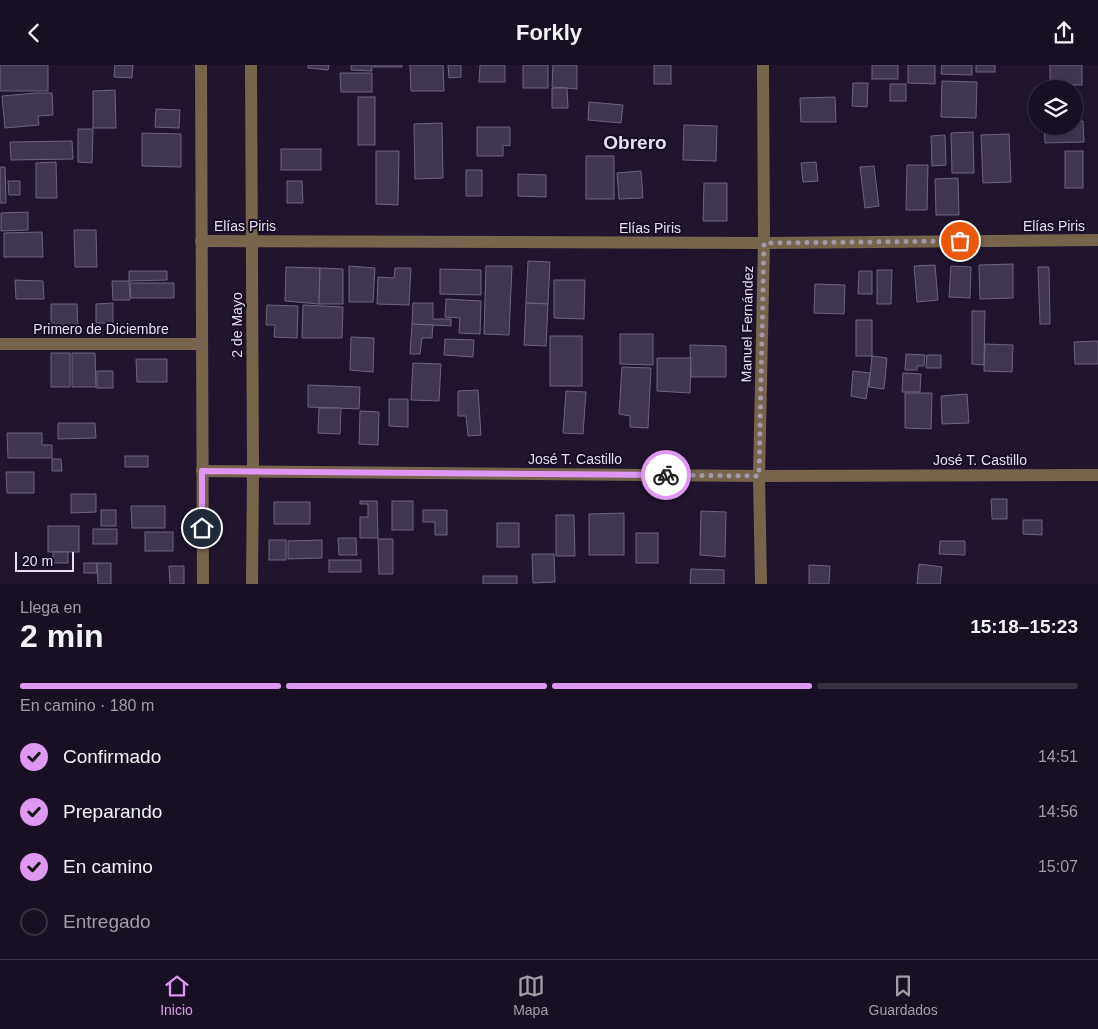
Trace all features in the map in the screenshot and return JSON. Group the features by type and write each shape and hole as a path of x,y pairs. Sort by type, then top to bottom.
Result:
{"street":[{"path":"201,65 203,584"},
{"name":"2 de Mayo","path":"251,65 252,584"},
{"name":"Manuel Fernández","path":"761,584 759,476 764,243 763,65"},
{"name":"Elías Piris","path":"201,241 764,243 1098,240"},
{"name":"Primero de Diciembre","path":"0,344 202,344"},
{"name":"José T. Castillo","path":"202,471 759,476 1098,475"}],"building":[{"path":"0,65 48,65 48,91 0,91"},
{"path":"115,65 133,65 132,78 114,77"},
{"path":"308,65 329,65 328,70 308,68"},
{"path":"351,65 372,65 372,71 351,70"},
{"path":"374,65 402,65 402,67 374,67"},
{"path":"410,65 443,65 444,91 411,91"},
{"path":"448,65 461,65 461,77 449,78"},
{"path":"480,65 505,65 505,82 479,82"},
{"path":"523,65 548,65 548,88 523,88"},
{"path":"553,65 577,65 577,89 552,87"},
{"path":"654,65 671,65 671,84 654,84"},
{"path":"872,65 898,65 898,79 872,79"},
{"path":"908,65 935,65 935,84 908,83"},
{"path":"942,65 972,65 972,75 941,74"},
{"path":"976,65 995,65 995,72 976,72"},
{"path":"1050,65 1082,65 1082,80 1050,80"},
{"path":"340,73 372,73 372,92 341,92"},
{"path":"942,81 977,82 976,118 941,117"},
{"path":"853,83 868,83 867,107 852,106"},
{"path":"890,84 906,84 906,101 890,101"},
{"path":"552,88 567,88 568,108 552,108"},
{"path":"115,90 116,128 93,128 93,91"},
{"path":"52,93 53,115 38,116 39,125 5,128 2,96"},
{"path":"358,97 375,97 375,145 358,145"},
{"path":"835,97 836,122 801,122 800,98"},
{"path":"589,102 623,105 621,123 588,120"},
{"path":"156,109 180,110 179,128 155,127"},
{"path":"1083,121 1084,142 1045,143 1045,135 1083,135"},
{"path":"442,123 443,178 415,179 414,124"},
{"path":"684,125 717,126 716,161 683,160"},
{"path":"477,127 510,127 510,146 503,145 503,156 477,156"},
{"path":"78,129 93,129 92,163 78,162"},
{"path":"973,132 974,173 952,173 951,133"},
{"path":"142,133 181,134 181,167 142,166"},
{"path":"1009,134 1011,182 983,183 981,135"},
{"path":"945,135 946,165 932,166 931,136"},
{"path":"72,141 73,159 11,160 10,142"},
{"path":"281,149 321,149 321,170 281,170"},
{"path":"376,151 399,151 398,205 376,204"},
{"path":"1065,151 1083,151 1083,188 1065,188"},
{"path":"586,156 614,156 614,199 586,199"},
{"path":"56,162 57,198 36,198 36,163"},
{"path":"816,162 818,181 803,182 801,163"},
{"path":"907,165 928,165 927,210 906,210"},
{"path":"874,166 879,206 865,208 860,167"},
{"path":"0,167 5,167 6,203 0,203"},
{"path":"466,170 482,170 482,196 466,196"},
{"path":"641,171 643,198 619,199 617,173"},
{"path":"518,174 546,175 546,197 518,196"},
{"path":"958,178 959,215 936,215 935,179"},
{"path":"8,181 20,181 20,195 9,195"},
{"path":"287,181 302,181 303,203 287,203"},
{"path":"704,183 727,183 727,221 703,221"},
{"path":"28,212 28,230 1,231 1,213"},
{"path":"74,230 96,230 97,267 75,267"},
{"path":"42,232 43,257 4,257 4,233"},
{"path":"528,261 550,262 548,304 526,303"},
{"path":"1013,264 1013,298 980,299 979,265"},
{"path":"935,265 938,300 917,302 914,266"},
{"path":"349,266 375,268 373,302 349,302"},
{"path":"486,266 512,266 509,335 484,334"},
{"path":"951,266 971,267 970,298 949,297"},
{"path":"286,267 320,268 319,304 285,301"},
{"path":"1038,267 1049,267 1050,324 1040,324"},
{"path":"320,268 343,269 343,304 319,304"},
{"path":"395,268 411,268 409,305 377,304 378,277 394,278"},
{"path":"440,269 481,270 481,295 440,294"},
{"path":"877,270 892,270 891,304 877,304"},
{"path":"129,271 167,271 167,280 129,281"},
{"path":"859,271 872,271 872,294 858,294"},
{"path":"15,280 43,281 44,299 16,299"},
{"path":"554,280 585,280 584,319 554,318"},
{"path":"112,281 129,281 130,300 113,300"},
{"path":"130,283 174,283 174,298 131,298"},
{"path":"815,284 845,285 844,314 814,313"},
{"path":"446,299 481,301 480,334 459,333 460,318 445,317"},
{"path":"113,303 113,323 96,323 96,304"},
{"path":"413,303 433,303 433,319 451,319 451,326 412,324"},
{"path":"526,303 548,304 546,346 524,345"},
{"path":"51,304 77,304 78,333 51,333"},
{"path":"267,305 298,306 297,338 274,337 275,325 266,325"},
{"path":"303,305 343,307 342,338 302,338"},
{"path":"972,311 985,311 984,365 972,364"},
{"path":"856,320 872,320 872,356 856,356"},
{"path":"412,324 433,325 432,338 422,338 420,354 410,354"},
{"path":"620,334 653,334 653,365 620,364"},
{"path":"550,336 582,336 582,386 550,386"},
{"path":"351,337 374,338 373,372 350,370"},
{"path":"445,339 474,340 473,357 444,355"},
{"path":"1098,341 1098,364 1075,364 1074,342"},
{"path":"985,344 1013,345 1012,372 984,371"},
{"path":"690,345 726,346 726,377 691,377"},
{"path":"51,353 70,353 70,387 51,387"},
{"path":"72,353 95,353 96,387 72,387"},
{"path":"906,354 925,355 924,366 917,366 917,370 905,370"},
{"path":"927,355 941,355 941,368 926,368"},
{"path":"872,356 887,358 884,389 869,387"},
{"path":"657,358 691,358 690,393 657,391"},
{"path":"136,359 167,359 167,382 137,382"},
{"path":"413,363 441,364 439,401 411,400"},
{"path":"622,367 651,368 648,428 630,427 630,416 619,414"},
{"path":"97,371 113,371 113,388 97,388"},
{"path":"853,371 870,373 866,399 851,396"},
{"path":"903,373 921,374 920,392 902,392"},
{"path":"308,385 360,387 359,409 308,407"},
{"path":"478,390 481,435 468,436 466,416 458,416 458,391"},
{"path":"566,391 586,392 583,434 563,433"},
{"path":"905,393 932,393 931,429 905,428"},
{"path":"967,394 969,423 942,424 941,396"},
{"path":"389,399 408,399 408,427 389,426"},
{"path":"319,408 341,408 340,434 318,433"},
{"path":"360,411 379,412 378,445 359,444"},
{"path":"58,423 95,423 96,438 58,439"},
{"path":"7,433 42,433 42,445 52,445 52,458 8,458"},
{"path":"125,456 148,456 148,467 125,467"},
{"path":"52,459 61,459 62,471 52,471"},
{"path":"6,472 34,472 34,493 7,493"},
{"path":"71,494 96,494 96,512 71,513"},
{"path":"991,499 1007,499 1007,519 992,519"},
{"path":"360,501 377,501 378,538 360,538 360,517 368,517 368,504 360,504"},
{"path":"392,501 413,501 413,530 392,530"},
{"path":"274,502 310,502 310,524 274,524"},
{"path":"131,506 165,506 165,528 132,528"},
{"path":"101,510 116,510 116,526 101,526"},
{"path":"423,510 447,510 447,535 435,535 435,522 423,522"},
{"path":"701,511 726,512 725,557 700,555"},
{"path":"624,513 624,555 589,555 589,514"},
{"path":"556,515 574,515 575,556 556,556"},
{"path":"1023,520 1042,520 1042,535 1023,534"},
{"path":"497,523 519,523 519,547 497,547"},
{"path":"48,526 79,526 79,552 48,552"},
{"path":"93,529 117,529 117,544 93,544"},
{"path":"145,532 173,532 173,551 145,551"},
{"path":"636,533 658,533 658,563 636,563"},
{"path":"338,538 356,538 357,555 339,555"},
{"path":"378,539 393,539 393,574 379,574"},
{"path":"269,540 286,540 286,560 269,560"},
{"path":"322,540 322,558 288,559 288,541"},
{"path":"940,541 965,541 965,555 939,554"},
{"path":"53,552 68,552 68,563 53,563"},
{"path":"532,554 554,554 555,582 533,583"},
{"path":"329,560 361,560 361,572 329,572"},
{"path":"84,563 97,563 97,573 84,573"},
{"path":"97,563 111,563 111,584 98,584"},
{"path":"919,564 942,567 940,584 917,584"},
{"path":"809,565 830,566 829,584 809,584"},
{"path":"169,566 184,566 184,584 170,584"},
{"path":"691,569 724,570 724,584 690,584"},
{"path":"483,576 517,576 517,584 483,584"}],"way so far":[{"path":"666,475 759,476 764,243 960,241"}],"district":[{"name":"Obrero","path":"635,142"}],"route":[{"path":"202,528 202,471 666,475"}]}
